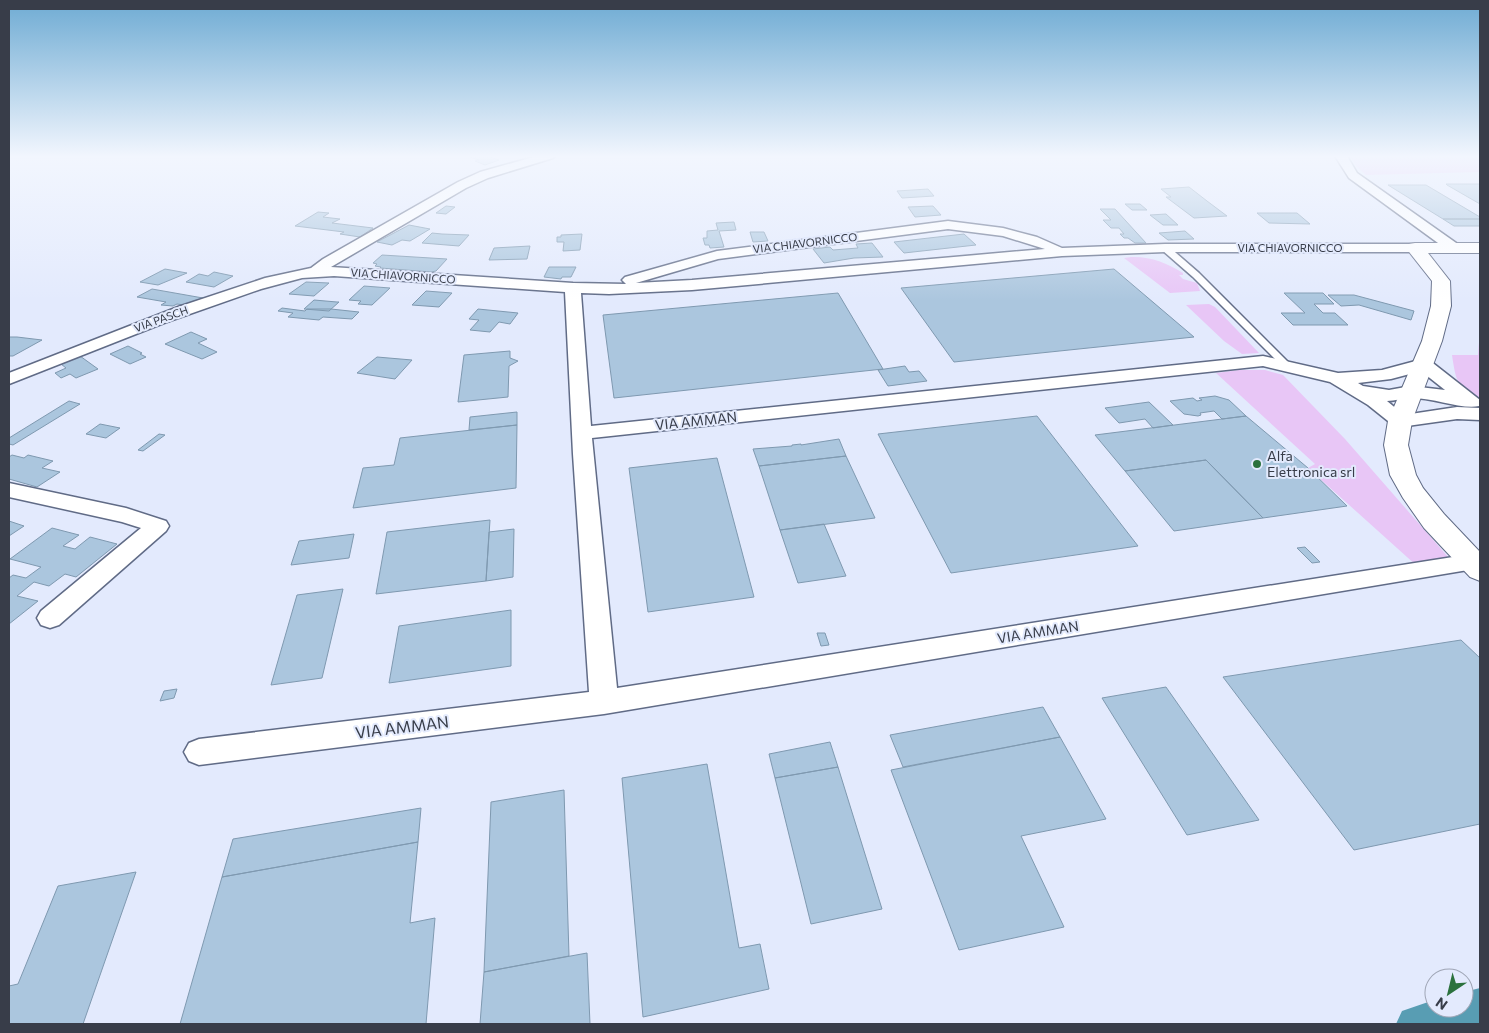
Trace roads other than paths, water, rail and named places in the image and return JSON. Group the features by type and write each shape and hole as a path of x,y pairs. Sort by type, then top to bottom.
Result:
{"street":[{"path":"317,271 335,258 429,204"},
{"path":"1393,204 1454,248"},
{"name":"VIA CHIAVORNICCO","path":"608,289 649,273 717,255 948,225 968,226 1006,234 1051,246 1062,252"},
{"name":"VIA CHIAVORNICCO","path":"317,271 608,289 702,284 1062,252 1164,248 1480,248"},
{"path":"1415,248 1441,281 1441,306 1432,341 1400,421 1396,445 1403,475 1412,492 1434,521 1476,566"},
{"name":"VIA PASCH","path":"9,379 164,317 270,282 317,271"},
{"path":"573,288 604,702"},
{"name":"VIA AMMAN","path":"583,433 1263,361 1361,384 1389,396 1411,392"},
{"path":"1361,384 1423,364"},
{"path":"1423,364 1472,409"},
{"name":"VIA AMMAN","path":"1361,384 1400,421"},
{"path":"1411,392 1472,409"},
{"path":"1400,421 1472,409"},
{"path":"9,490 126,515 158,526 50,618"},
{"name":"VIA AMMAN","path":"199,752 604,702 1476,566"}],"lane":[{"path":"1164,248 1196,275 1286,365"}],"waterway":[{"path":"1415,1024 1480,1007"}],"place":[{"name":"Alfa Elettronica srl","path":"1257,464"}]}
